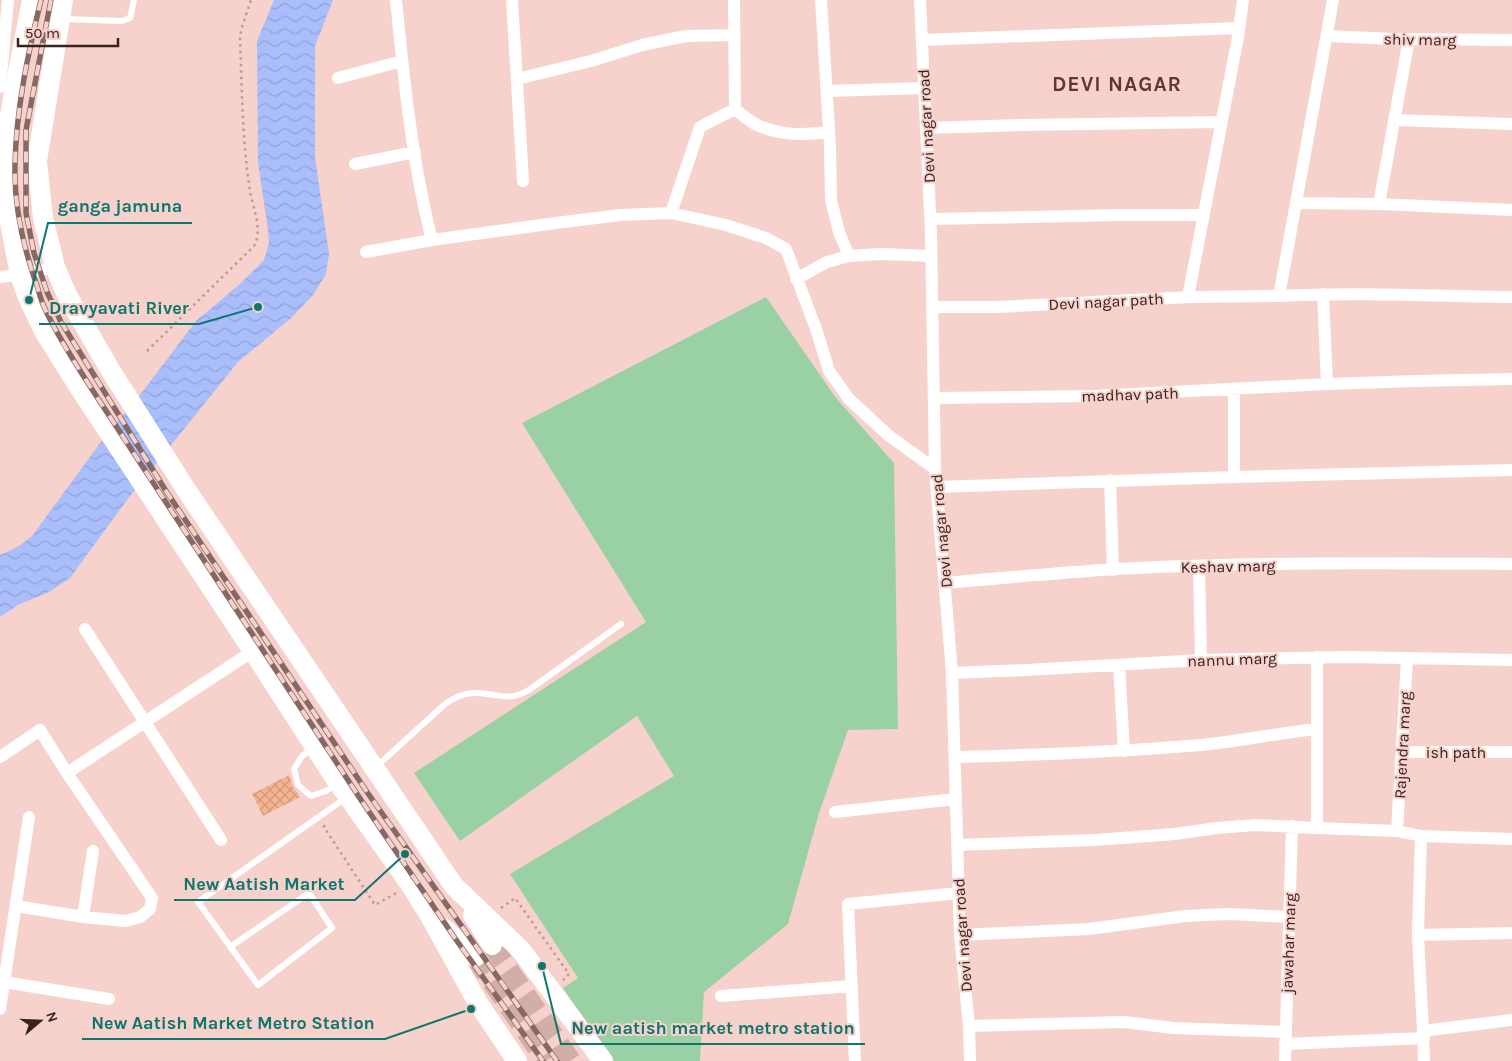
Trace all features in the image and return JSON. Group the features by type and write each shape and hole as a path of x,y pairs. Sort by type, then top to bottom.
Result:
{"main road":[{"path":"32,0 7,134 4,190 10,276 28,300 45,333 77,384 254,651 343,790 410,884 478,1003 517,1061"},
{"path":"61,9 37,161 43,218 55,267 67,295 109,368 186,491 492,945"},
{"path":"454,886 521,950 603,1061"},
{"path":"430,916 474,957"}],"street":[{"path":"0,87 8,0"},
{"path":"396,0 402,61 422,200 432,240"},
{"path":"512,0 523,181"},
{"path":"734,0 735,110"},
{"path":"822,0 830,132 831,200 849,256"},
{"name":"Devi nagar road","path":"920,0 931,220 935,469 952,673 960,935 969,1026 970,1061"},
{"path":"1188,297 1222,122 1243,0"},
{"path":"1279,296 1333,0"},
{"path":"922,40 1239,28"},
{"path":"517,79 642,45 679,37 735,35"},
{"name":"shiv marg","path":"1327,36 1512,40"},
{"path":"1379,204 1409,39"},
{"path":"338,78 402,61"},
{"path":"827,91 925,88"},
{"path":"735,110 754,124 788,135 830,132"},
{"path":"671,213 700,127 735,110"},
{"path":"1394,120 1512,124"},
{"path":"926,128 1222,122"},
{"path":"356,164 415,152"},
{"path":"1297,203 1379,204 1512,210"},
{"path":"366,252 432,240 620,215 671,213 726,225 766,238 786,249 829,371 849,399 888,435 935,469"},
{"path":"931,220 1120,215 1203,215"},
{"path":"796,279 827,262 849,256 880,254 932,256"},
{"path":"10,276 55,267"},
{"path":"1323,294 1327,384"},
{"name":"Devi nagar path","path":"932,307 1323,294 1512,297"},
{"name":"madhav path","path":"934,398 1103,395 1417,380 1512,379"},
{"path":"1234,390 1234,477"},
{"path":"937,486 1512,470"},
{"path":"1110,480 1113,570"},
{"name":"Keshav marg","path":"945,582 1199,566 1383,563 1512,564"},
{"path":"1199,566 1201,660"},
{"path":"84,629 221,840"},
{"path":"67,773 254,651"},
{"path":"1317,657 1317,828"},
{"name":"nannu marg","path":"952,673 1201,660 1317,657 1512,660"},
{"name":"Rajendra marg","path":"1397,831 1407,659"},
{"path":"1119,665 1124,751"},
{"path":"955,757 1124,751 1204,744 1317,729"},
{"path":"0,757 40,730 152,898 150,909 140,917 126,921 83,917 16,906"},
{"name":"ish path","path":"1401,752 1512,752"},
{"path":"835,812 956,799"},
{"path":"0,1009 29,817"},
{"path":"957,846 1095,840 1256,825 1397,831 1421,836 1512,839"},
{"name":"jawahar marg","path":"1285,1061 1292,826"},
{"path":"1421,836 1418,935 1424,1061"},
{"path":"83,917 93,852"},
{"path":"855,1061 848,904 959,893"},
{"path":"960,935 1089,929 1185,916 1229,914 1289,917"},
{"path":"1418,935 1512,933"},
{"path":"4,982 109,999"},
{"path":"721,996 852,986"},
{"path":"969,1026 1124,1022 1285,1038 1423,1034 1512,1020"}],"lane":[{"path":"61,9 122,21 130,18 134,0"},
{"path":"374,768 454,698 468,693 516,696 528,690 621,624"},
{"path":"315,746 302,756 294,769 298,785 311,796 326,791 343,790"},
{"path":"230,947 309,893 332,928 258,985 230,947 198,902 343,790"}],"path":[{"path":"147,352 258,240 257,222 245,159 240,38 240,30 251,0"},
{"path":"329,822 324,827 376,905 410,884"},
{"path":"501,908 515,898 569,974 550,990"}],"green space":[{"path":"766,297 836,398 894,463 898,729 848,730 819,813 788,924 704,992 700,1061 614,1061 563,988 578,978 510,874 674,776 637,716 460,841 414,773 646,622 522,423"}],"water":[{"path":"274,0 333,0 315,46 315,157 329,254 326,274 313,295 291,318 238,362 130,496 70,578 49,592 18,605 0,617 0,555 19,546 32,536 98,446 196,321 240,284 264,260 269,243 258,162 257,41"}],"building":[{"path":"289,775 293,787 300,797 263,816 252,794"}],"tunnel":[{"path":"492,945 571,1061"},
{"path":"475,957 546,1061"}],"railway":[{"path":"41,0 27,61 20,103 15,179 22,235 42,301 50,320 88,384 361,800 457,941 543,1061"},
{"path":"51,0 26,130 26,213 34,253 47,292 61,322 166,491 367,792 557,1061"}],"place":[{"name":"ganga jamuna","path":"29,300"},
{"name":"Dravyavati River","path":"258,307"},
{"name":"New Aatish Market","path":"405,854"},
{"name":"New aatish market metro station","path":"542,966"},
{"name":"New Aatish Market Metro Station","path":"471,1009"}],"district":[{"name":"DEVI NAGAR","path":"1117,84"}]}
